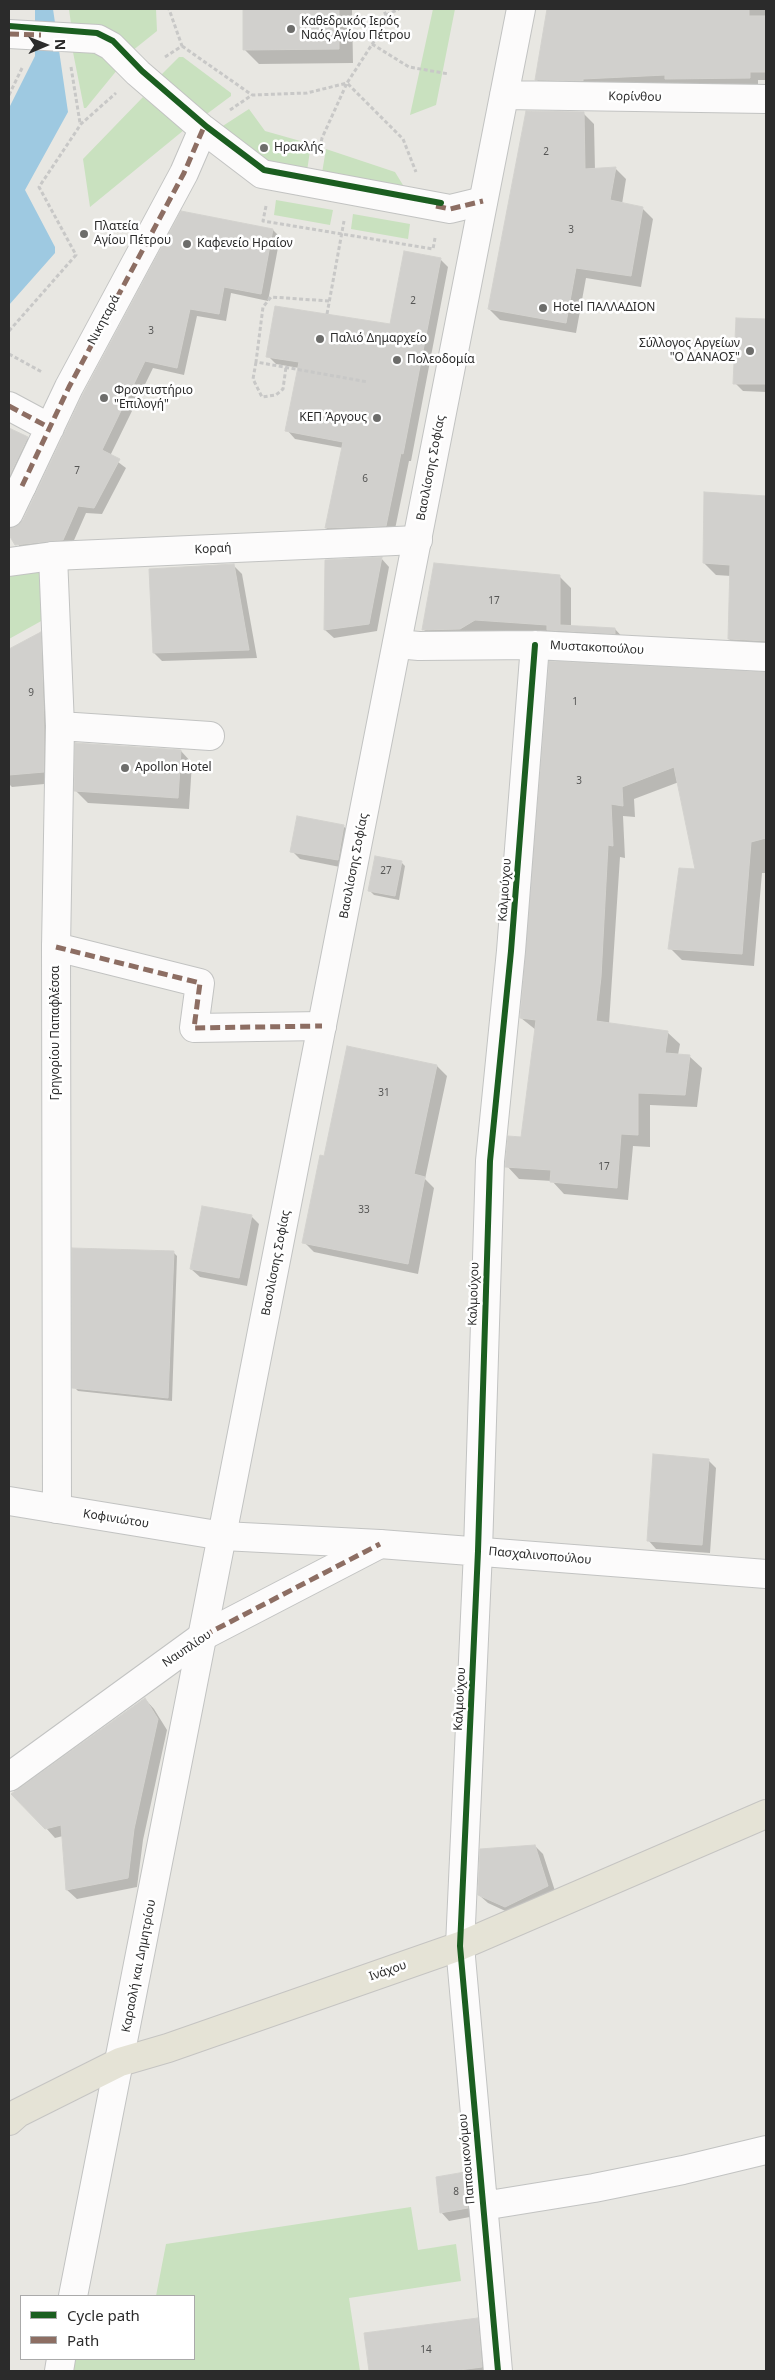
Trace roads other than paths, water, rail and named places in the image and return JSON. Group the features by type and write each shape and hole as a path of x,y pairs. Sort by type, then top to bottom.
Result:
{"main road":[{"name":"Ινάχου","path":"9,2121 18,2113 120,2062 178,2045 460,1946 766,1814"}],"street":[{"name":"Βασιλίσσης Σοφίας","path":"203,1636 521,9"},
{"path":"17,43 66,36 98,39 105,42 203,129 262,174 450,209 483,201"},
{"name":"Κορίνθου","path":"504,95 766,99"},
{"name":"Νικηταρά","path":"9,513 69,387 184,173 203,129"},
{"path":"9,406 50,428"},
{"name":"Κοραή","path":"9,562 53,556 418,540"},
{"name":"Γρηγορίου Παπαφλέσσα","path":"53,556 60,726 56,947 57,1509"},
{"name":"Μυστακοπούλου","path":"397,644 419,646 535,645 766,656"},
{"name":"Καλμούχου","path":"460,1946 478,1551 490,1161 511,951 535,645"},
{"path":"60,726 210,736"},
{"path":"56,947 200,983 194,1028 322,1026"},
{"name":"Κοφινιώτου","path":"9,1501 223,1536"},
{"name":"Πασχαλινοπούλου","path":"223,1536 380,1544 766,1574"},
{"name":"Ναυπλίου","path":"9,1777 203,1636 380,1544"},
{"name":"Καραολή και Δημητρίου","path":"73,2295 203,1636"},
{"name":"Παπαοικονόμου","path":"460,1946 498,2371"},
{"path":"482,2206 594,2188 683,2170 766,2150"}],"water":[{"path":"35,9 53,9 68,112 25,190 55,247 55,253 9,305 9,108 35,56"}],"place":[{"name":"Καθεδρικός Ιερός Ναός Αγίου Πέτρου","path":"291,29"},
{"name":"Ηρακλής","path":"264,148"},
{"name":"Πλατεία Αγίου Πέτρου","path":"84,234"},
{"name":"Καφενείο Ηραίον","path":"187,244"},
{"name":"Hotel ΠΑΛΛΑΔΙΟΝ","path":"543,308"},
{"name":"Παλιό Δημαρχείο","path":"320,339"},
{"name":"Σύλλογος Αργείων \"Ο ΔΑΝΑΟΣ\"","path":"750,351"},
{"name":"Πολεοδομία","path":"397,360"},
{"name":"Φροντιστήριο \"Επιλογή\"","path":"104,398"},
{"name":"ΚΕΠ Άργους","path":"377,418"},
{"name":"Apollon Hotel","path":"125,768"}]}
